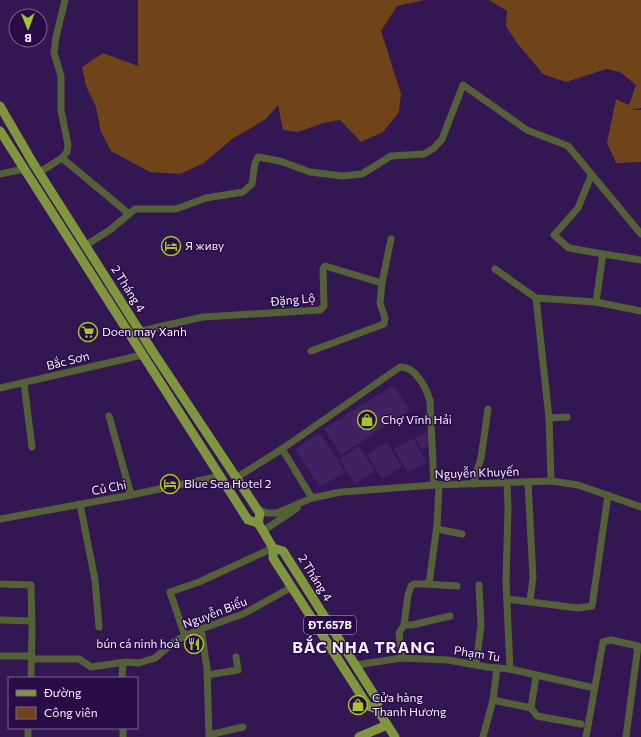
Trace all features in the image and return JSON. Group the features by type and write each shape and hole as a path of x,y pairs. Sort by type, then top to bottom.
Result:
{"main road":[{"name":"2 Tháng 4","path":"0,106 33,163 153,352 257,509 260,514 258,523"},
{"name":"2 Tháng 4","path":"0,131 248,520 258,523 273,548 273,558 368,706 377,709"},
{"path":"24,169 33,163"},
{"path":"142,355 153,352"},
{"name":"2 Tháng 4","path":"273,548 283,551 378,701 377,709 395,737"},
{"path":"359,737 387,725"}],"street":[{"path":"40,172 62,158 67,152 68,145 61,110 61,76 54,53 56,37 65,0"},
{"path":"86,245 110,230 128,213 135,209 143,207 176,209 206,198 243,192 250,188 252,184 255,163 258,157 280,161 310,172 342,176 362,174 391,156 424,154 434,148 442,139 463,85 527,130 568,146 591,176 632,221 641,234"},
{"path":"62,158 128,213"},
{"path":"0,174 24,169"},
{"path":"591,176 578,208 554,235 569,248 641,260"},
{"path":"311,351 384,324 385,318 380,303 382,283 391,239"},
{"path":"596,302 603,254"},
{"name":"Đặng Lộ","path":"140,331 203,317 320,310 324,306 323,269 325,266 382,283"},
{"path":"495,269 536,298 596,302 641,311"},
{"path":"536,298 549,418 552,482"},
{"name":"Bắc Sơn","path":"0,388 24,384 142,355"},
{"path":"236,478 282,449 400,367 405,367 413,371 428,393 430,400 436,485 437,529 429,584"},
{"path":"24,384 32,447"},
{"path":"473,484 481,458 488,410"},
{"path":"109,416 131,495"},
{"path":"549,418 567,417"},
{"path":"282,449 312,498"},
{"name":"Củ Chi","path":"0,518 131,495 221,476"},
{"path":"528,482 532,578 530,600"},
{"name":"Nguyễn Khuyến","path":"257,509 266,512 277,512 312,498 341,492 436,485 528,482 552,482 578,485 641,507"},
{"path":"507,483 507,599 510,669"},
{"path":"507,599 530,600 572,607 592,606 608,496"},
{"name":"Nguyễn Khuyến","path":"263,531 312,498"},
{"path":"80,504 95,580 99,627"},
{"path":"437,529 462,534"},
{"path":"184,636 170,592 199,582 273,548"},
{"path":"0,584 31,585 31,677"},
{"path":"402,658 399,633 404,625 408,595 411,586 414,584 429,584 457,586"},
{"path":"476,664 481,626 479,585"},
{"name":"Nguyễn Biểu","path":"0,656 79,659 91,667 123,663 139,663 155,658 175,641 184,636 244,614 292,587"},
{"path":"404,625 412,625 450,616"},
{"path":"0,620 32,621"},
{"path":"201,629 207,676 209,736 244,727"},
{"path":"586,737 603,642 611,640 638,646 626,737"},
{"path":"207,676 238,670 236,657"},
{"name":"Phạm Tu","path":"356,665 402,658 448,660 510,669 594,688"},
{"path":"122,677 123,663"},
{"path":"483,737 493,700 497,668"},
{"path":"531,708 536,676"},
{"path":"493,700 531,708 537,716 581,724"}],"shaded area":[{"name":"Chợ Vĩnh Hải","path":"393,385 410,410 341,455 324,429"},
{"name":"Chợ Vĩnh Hải","path":"426,432 431,445 422,449 415,438"},
{"path":"320,433 345,472 320,487 295,449"},
{"name":"Chợ Vĩnh Hải","path":"413,438 427,462 408,473 394,449"},
{"name":"Chợ Vĩnh Hải","path":"387,442 402,467 382,479 367,455"},
{"name":"Chợ Vĩnh Hải","path":"359,446 375,471 355,484 339,459"}],"green space":[{"path":"138,0 425,0 397,6 381,31 401,94 399,112 383,132 361,142 340,120 323,123 298,132 283,130 278,105 266,119 232,139 204,163 180,174 150,172 111,151 101,132 96,107 86,86 82,67 103,53 138,66"},
{"path":"489,0 641,0 641,108 631,110 641,110 641,162 616,163 607,143 616,99 629,105 636,85 620,72 606,69 566,82 543,74 517,43 506,26 507,11"}],"place":[{"name":"Я живу","path":"171,246"},
{"name":"Doen may Xanh","path":"88,332"},
{"name":"Chợ Vĩnh Hải","path":"367,420"},
{"name":"Blue Sea Hotel 2","path":"170,484"},
{"name":"bún cá ninh hoà","path":"194,644"},
{"name":"Cửa hàng Thanh Hương","path":"358,705"}],"district":[{"name":"BẮC NHA TRANG","path":"364,647"}]}
